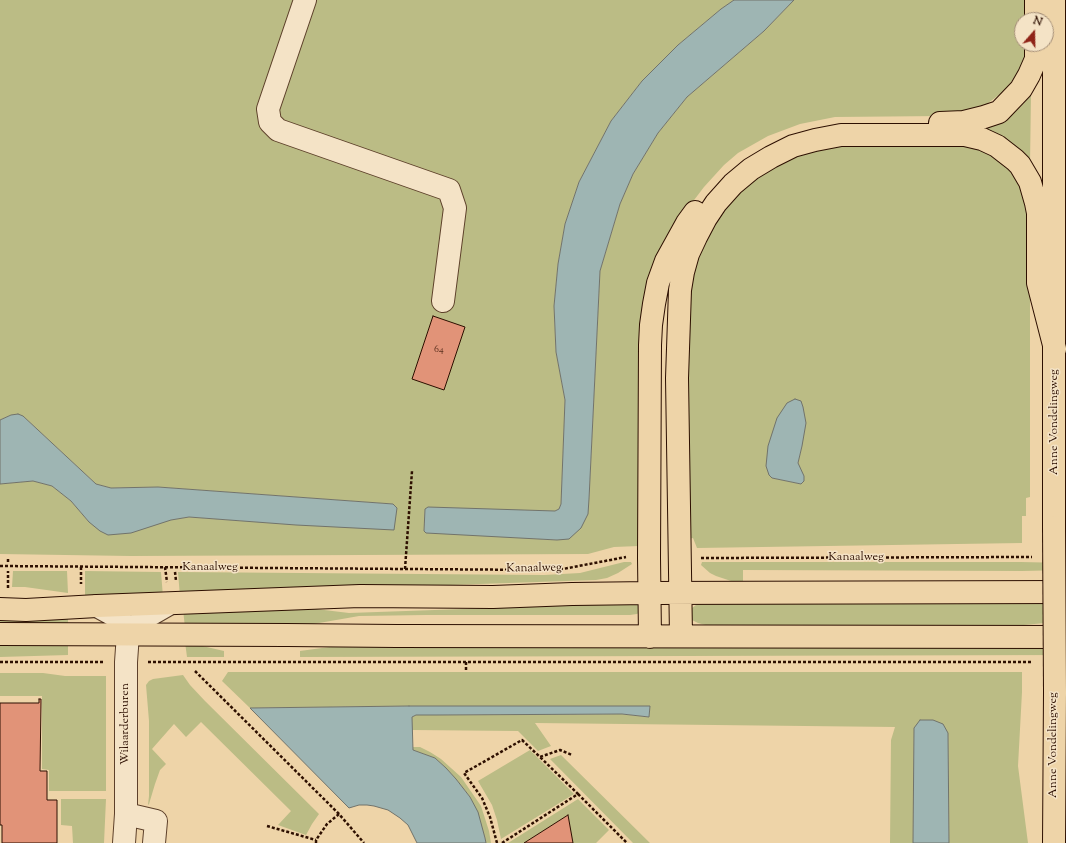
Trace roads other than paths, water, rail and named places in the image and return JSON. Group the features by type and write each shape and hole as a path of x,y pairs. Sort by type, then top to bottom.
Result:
{"main road":[{"path":"1036,0 1036,12"},
{"name":"Anne Vondelingweg","path":"1054,0 1054,843"},
{"path":"650,637 650,345 654,304 658,283 666,261 687,223 707,194 742,160 772,142 802,130 820,126 849,123 964,122 999,112 1022,89 1036,59 1036,52"},
{"path":"681,636 677,378 680,290 688,254 706,218 716,203 733,184 751,169 771,156 794,146 815,140 841,136 965,135 982,139 997,146 1020,165 1030,182 1036,202 1038,213 1038,283 1055,349"},
{"path":"4,600 26,610 360,596 493,597 650,593 1066,592"},
{"path":"0,634 650,637 1066,636"}],"street":[{"path":"305,0 268,109 270,122 278,130 449,190 455,208 443,301"},
{"path":"128,634 143,619 169,604"},
{"path":"97,606 115,616 122,622 127,629 128,634"},
{"name":"Wilaarderburen","path":"124,843 126,814 126,662 128,634"},
{"path":"126,814 156,821 154,843"}],"water":[{"path":"734,0 794,0 764,31 687,97 658,133 633,174 620,204 600,271 588,514 581,528 569,539 557,540 426,533 424,531 425,509 428,507 555,511 559,509 561,504 565,400 556,352 554,306 558,264 565,224 579,182 611,121 642,81 678,45"},
{"path":"795,399 801,401 806,423 798,463 804,476 804,481 801,484 772,478 769,475 766,466 768,446 777,418 787,403"},
{"path":"18,414 23,416 96,484 111,488 158,487 393,504 397,508 394,530 296,525 189,517 171,520 131,533 108,535 100,531 89,522 71,501 52,486 33,481 0,484 0,420 11,415"},
{"path":"409,706 650,706 649,717 622,714 416,715 412,717 413,750 435,758 456,779 470,797 478,812 486,843 417,843 408,825 388,810 367,805 359,805 349,808 250,708"},
{"path":"920,720 933,720 943,724 948,733 949,843 913,843 914,728"}]}
